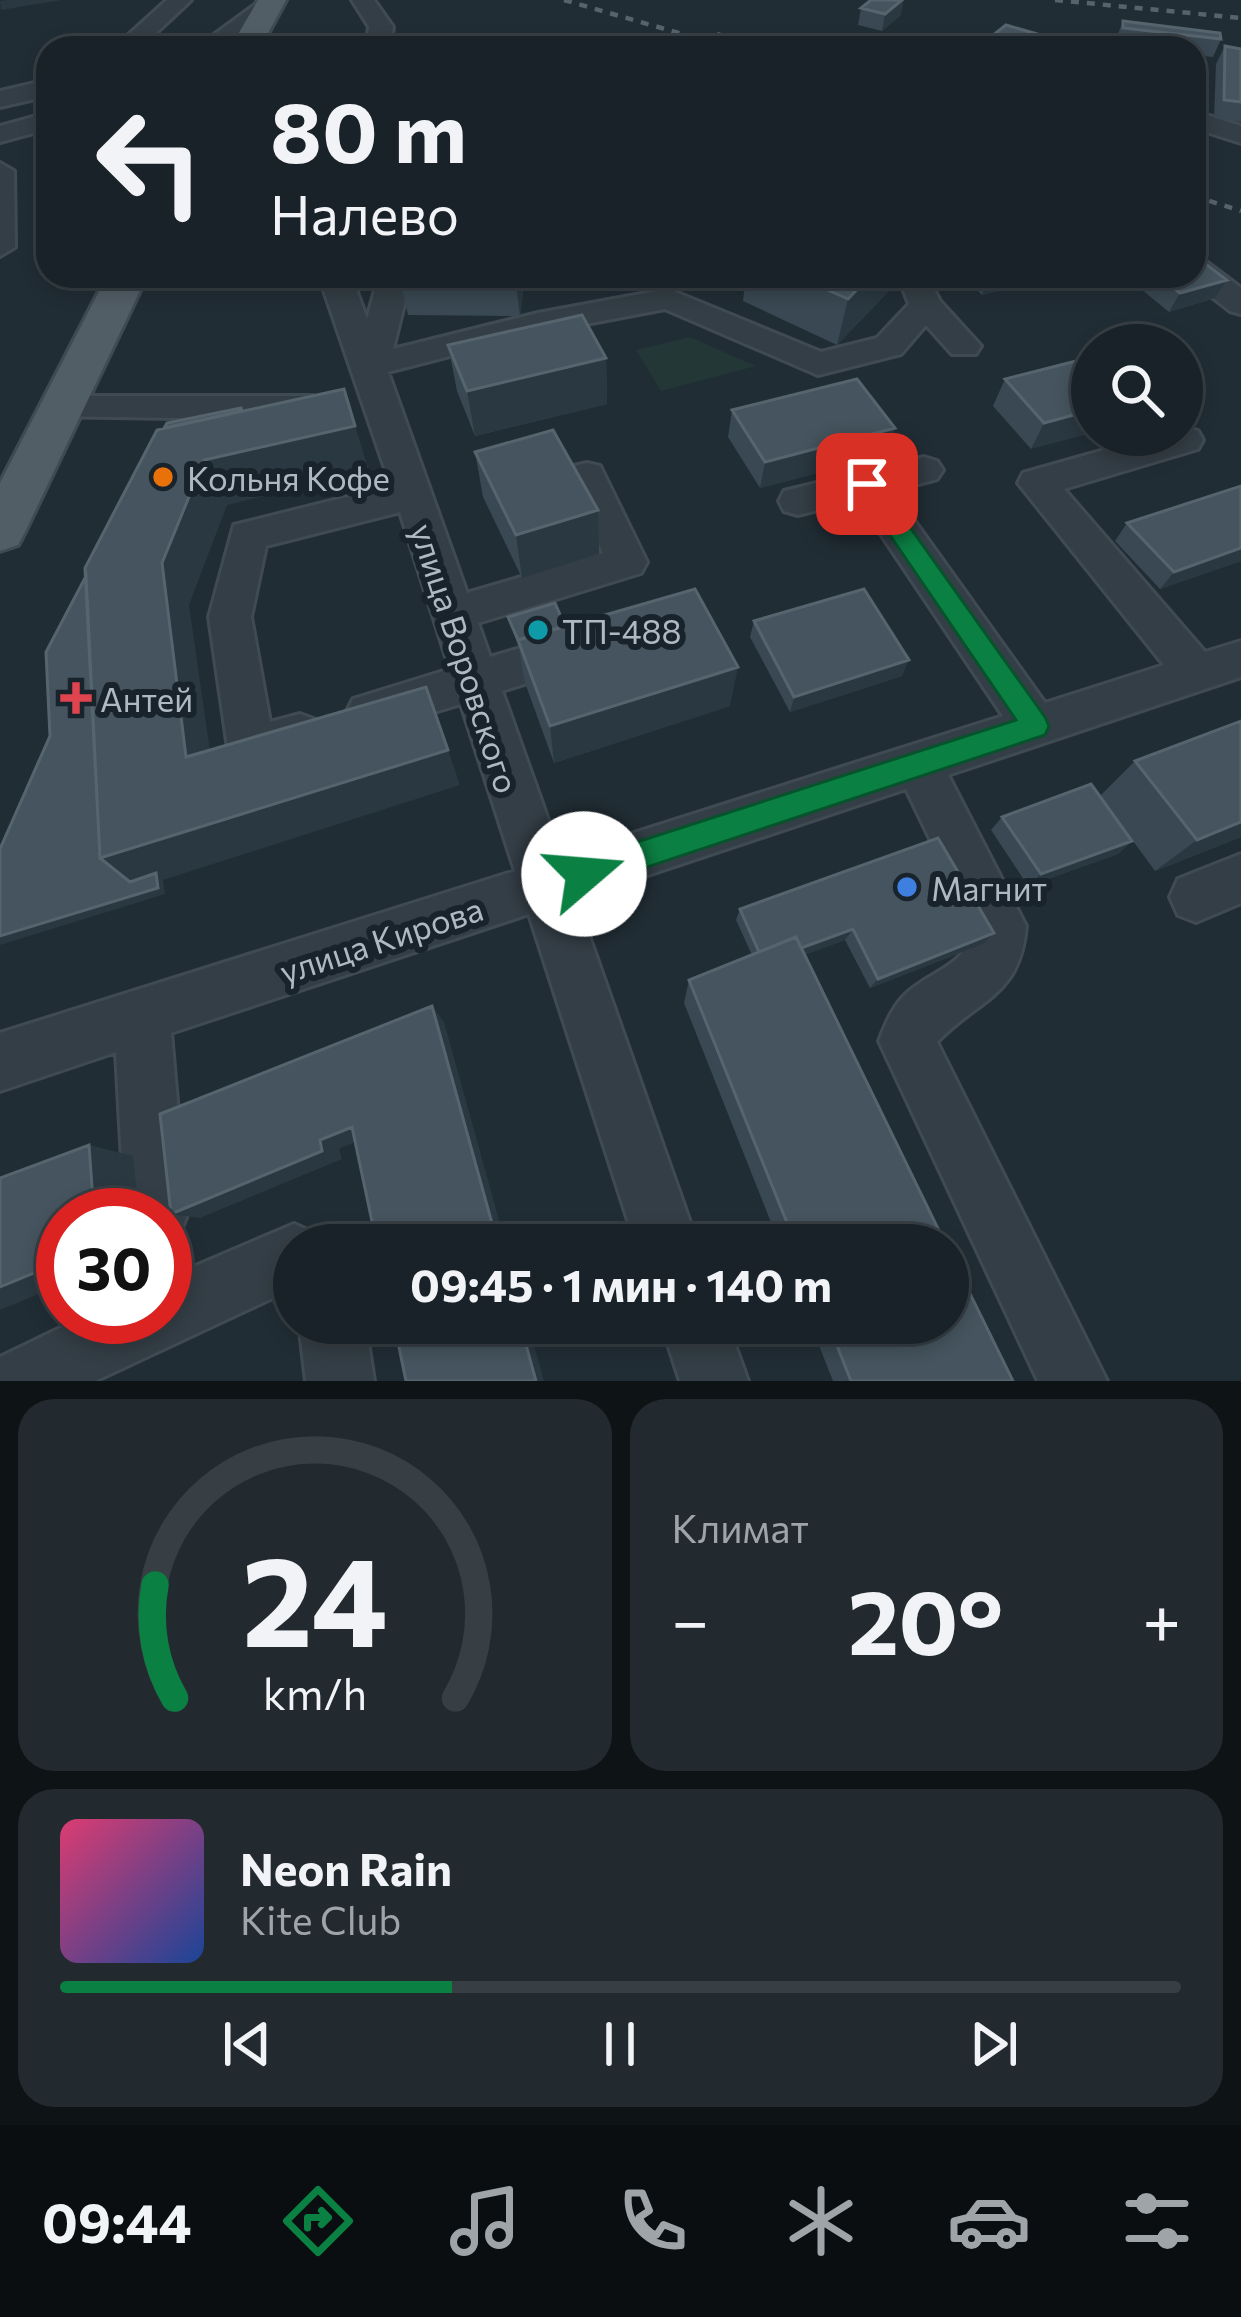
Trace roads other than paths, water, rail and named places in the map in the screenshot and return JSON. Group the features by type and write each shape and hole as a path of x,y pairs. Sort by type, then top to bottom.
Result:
{"main road":[{"path":"252,36 270,3"},
{"path":"0,532 121,288"}],"street":[{"path":"140,36 180,0"},
{"path":"363,0 381,27 380,36"},
{"path":"225,36 270,3"},
{"path":"0,99 36,91"},
{"path":"1206,123 1241,135"},
{"path":"0,134 36,124"},
{"path":"0,171 0,247"},
{"path":"1206,277 1241,304"},
{"name":"улица Воровского","path":"340,288 660,1224"},
{"path":"374,378 393,288"},
{"path":"918,288 926,305 964,346"},
{"path":"62,408 305,408 374,378 538,323 668,299 818,364 889,346 926,305"},
{"path":"1130,456 1037,483 1218,666"},
{"path":"798,501 923,470"},
{"path":"452,614 627,562 587,476"},
{"path":"867,484 1035,726"},
{"path":"412,495 248,536 230,617 251,748 628,635"},
{"name":"улица Кирова","path":"0,1062 1218,666"},
{"path":"919,764 1000,926 1001,951 988,971 915,1018 907,1041 1073,1381"},
{"path":"142,1016 154,1188"},
{"path":"192,1300 273,1265"},
{"path":"24,1381 99,1344"},
{"path":"335,1344 340,1381"},
{"path":"701,1344 714,1381"}],"railway":[{"path":"564,0 689,36"},
{"path":"1055,0 1241,18"},
{"path":"717,34 724,36"},
{"path":"1206,200 1241,211"}],"place":[{"name":"Кольня Кофе","path":"163,477"},
{"name":"ТП-488","path":"538,630"},
{"name":"Антей","path":"76,698"},
{"name":"Магнит","path":"907,887"}]}
